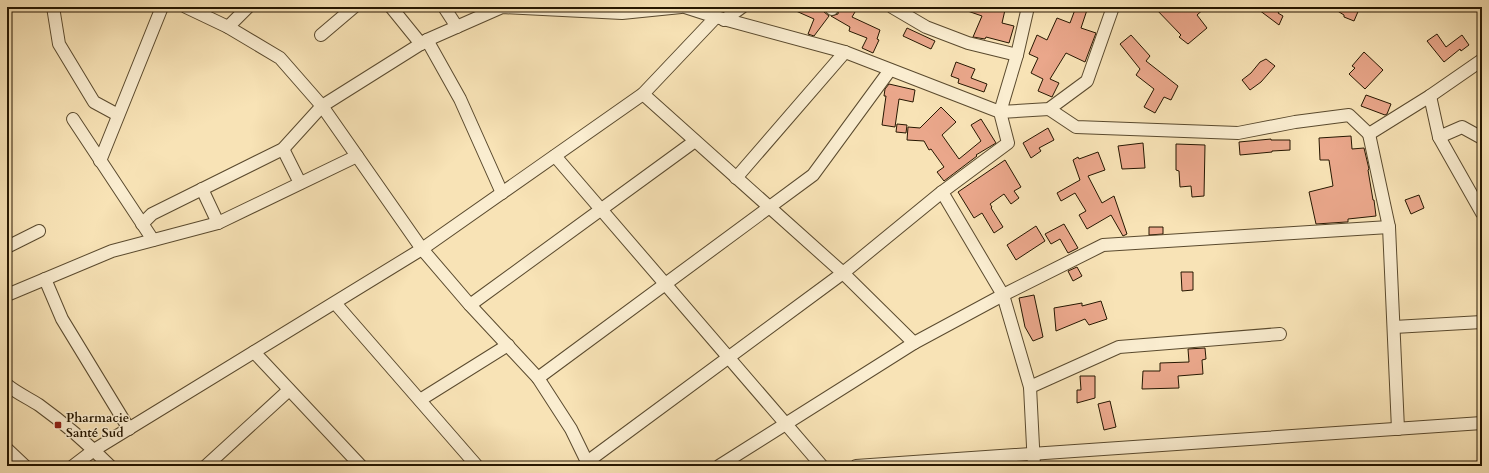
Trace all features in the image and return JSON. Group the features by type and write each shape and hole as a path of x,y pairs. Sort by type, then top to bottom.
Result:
{"street":[{"path":"53,7 59,44 94,102 118,115"},
{"path":"100,161 162,7"},
{"path":"186,7 228,27 280,58 322,106 422,249 470,305 538,378 571,429 588,464 843,273 942,192 1008,143 1000,112 1017,55 1028,7"},
{"path":"228,27 248,7"},
{"path":"321,35 354,7"},
{"path":"391,7 424,42 460,98 502,193"},
{"path":"444,7 457,27"},
{"path":"142,224 152,214 283,149 322,106 424,42 502,7 622,13 681,7"},
{"path":"685,7 845,52 1000,112 1049,109 1087,81 1113,7"},
{"path":"73,466 94,450 422,249 643,94 720,18 742,7"},
{"path":"892,7 926,27 968,42 1017,55"},
{"path":"736,178 845,52"},
{"path":"1369,134 1430,96 1482,60"},
{"path":"538,378 813,175 890,70"},
{"path":"643,94 843,273 914,343"},
{"path":"1430,96 1439,137 1482,213"},
{"path":"1049,109 1076,127 1238,133 1295,122 1349,115 1369,134 1389,227 1398,429"},
{"path":"73,119 153,240"},
{"path":"1439,137 1462,127 1482,138"},
{"path":"470,305 695,141"},
{"path":"283,149 300,183"},
{"path":"7,295 112,251 218,223 357,156"},
{"path":"554,156 822,466"},
{"path":"202,189 218,223"},
{"path":"942,192 1003,295 1030,387 1034,460"},
{"path":"719,466 914,343 1003,295 1103,245 1389,227"},
{"path":"7,247 39,231"},
{"path":"45,279 62,319 129,429"},
{"path":"335,303 477,466"},
{"path":"1394,327 1482,322"},
{"path":"1030,387 1120,347 1280,334"},
{"path":"420,400 508,345"},
{"path":"254,352 361,466"},
{"path":"7,385 38,404 94,450 110,466"},
{"path":"206,466 289,390"},
{"path":"856,466 1034,460 1482,423"},
{"path":"7,449 25,466"}],"building":[{"path":"787,7 823,7 824,12 829,16 814,36 808,34 814,19"},
{"path":"839,7 858,7 852,17 880,30 877,39 879,40 873,53 862,48 867,38 849,31 850,27 831,16 838,14"},
{"path":"994,7 1005,10 1002,23 1014,26 1009,43 986,37 985,39 973,37 982,16 959,8"},
{"path":"1076,7 1088,7 1081,28 1096,33 1085,62 1066,53 1050,79 1059,83 1052,97 1038,91 1043,79 1031,73 1038,58 1029,54 1037,35 1047,40 1057,18 1070,23"},
{"path":"1154,7 1206,7 1197,15 1207,28 1188,44 1179,37 1181,35"},
{"path":"1255,7 1282,7 1278,13 1283,16 1279,25"},
{"path":"1331,7 1360,7 1354,21 1344,17 1344,15"},
{"path":"907,28 935,41 931,49 903,36"},
{"path":"1437,34 1446,47 1462,35 1469,45 1461,51 1460,49 1444,62 1427,41"},
{"path":"1131,35 1150,56 1146,61 1178,86 1171,100 1164,97 1155,113 1144,107 1154,89 1136,75 1140,69 1120,44"},
{"path":"1364,52 1383,70 1365,89 1349,74 1355,68 1352,66"},
{"path":"1266,59 1275,66 1261,82 1250,90 1242,80 1251,73 1260,62"},
{"path":"956,62 975,69 971,78 987,84 984,92 958,83 959,79 951,76"},
{"path":"889,84 915,90 913,102 899,99 895,127 882,125 886,96 884,96 885,89"},
{"path":"1366,95 1391,104 1387,114 1385,115 1361,106"},
{"path":"941,107 956,122 942,135 959,159 981,141 971,125 981,119 996,143 976,155 977,156 944,181 937,172 944,167 931,149 929,150 924,141 907,140 908,127 920,128"},
{"path":"897,124 907,125 906,133 896,132"},
{"path":"1048,128 1054,140 1039,148 1041,151 1031,158 1023,143"},
{"path":"1351,136 1352,149 1364,148 1369,169 1376,216 1348,219 1348,222 1316,224 1309,192 1333,186 1329,160 1320,160 1319,138"},
{"path":"1271,139 1290,140 1290,150 1240,155 1239,142"},
{"path":"1143,143 1145,168 1122,169 1118,146"},
{"path":"1176,144 1205,145 1204,196 1192,197 1191,186 1180,187 1179,171 1176,170"},
{"path":"1098,152 1105,170 1088,176 1102,203 1114,196 1127,234 1123,236 1111,215 1087,229 1079,215 1086,211 1075,193 1061,201 1057,193 1080,180 1073,160 1078,157 1079,159"},
{"path":"1005,160 1021,187 1014,191 1019,198 1011,204 1004,194 990,204 1003,227 994,233 982,213 974,218 958,192"},
{"path":"1419,195 1424,208 1411,214 1405,200"},
{"path":"1064,224 1078,248 1068,253 1060,239 1051,244 1045,234"},
{"path":"1036,226 1045,241 1016,260 1007,245"},
{"path":"1149,227 1163,227 1163,234 1149,235"},
{"path":"1077,267 1082,276 1073,281 1068,271"},
{"path":"1181,272 1193,272 1193,290 1182,291"},
{"path":"1034,295 1043,337 1033,341 1025,327 1019,298"},
{"path":"1101,301 1107,319 1089,325 1085,319 1056,331 1054,308 1082,303 1082,306"},
{"path":"1205,348 1206,359 1202,360 1203,374 1178,376 1179,388 1142,389 1143,371 1160,371 1160,363 1189,362 1188,349"},
{"path":"1080,376 1095,376 1095,398 1077,403 1077,390 1081,390"},
{"path":"1110,401 1116,427 1104,430 1098,404"}],"place":[{"name":"Pharmacie Santé Sud","path":"58,425"}]}
